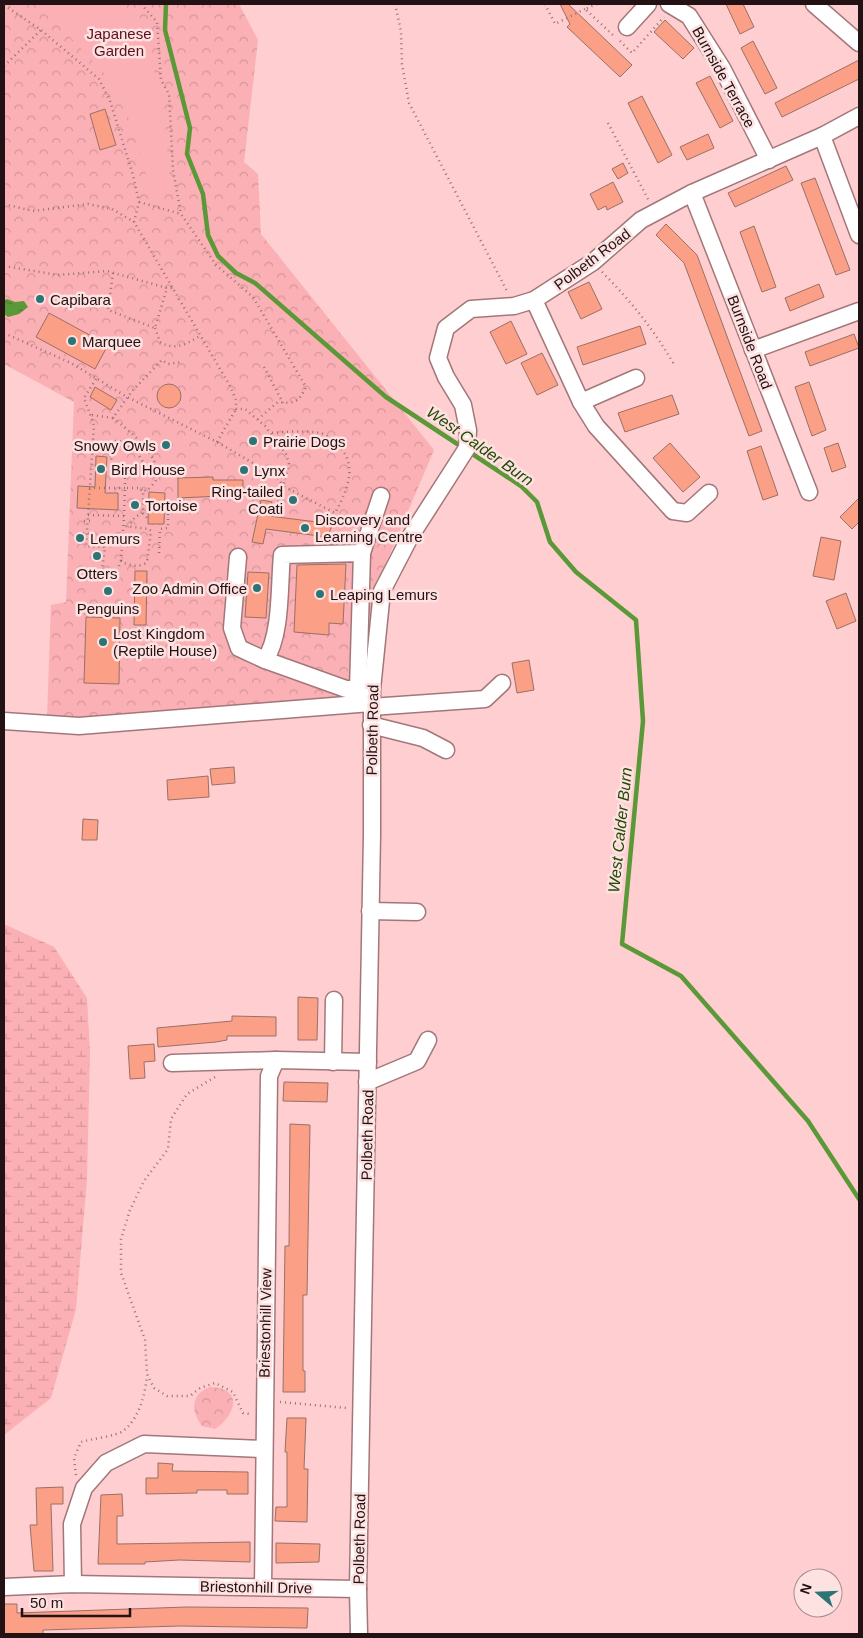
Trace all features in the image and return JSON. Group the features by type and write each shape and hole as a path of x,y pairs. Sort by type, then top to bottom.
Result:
{"street":[{"path":"627,27 648,4"},
{"name":"Burnside Terrace","path":"668,4 692,10 770,160"},
{"path":"814,4 859,43"},
{"name":"Polbeth Road","path":"359,1634 358,1589 370,911 371,725 368,697 382,590 410,537 457,467 467,448 468,430 463,405 446,378 438,358 446,328 471,309 514,306 534,300 593,262 641,220 692,193 770,160 822,136 859,116"},
{"path":"822,136 859,235"},
{"name":"Burnside Road","path":"692,193 809,492"},
{"path":"534,300 581,402 596,426 673,511 687,513 709,493"},
{"path":"753,350 859,311"},
{"path":"581,402 636,378"},
{"path":"368,697 362,553 381,496"},
{"path":"265,660 271,652 275,634 282,554 362,553"},
{"path":"238,557 232,628 234,639 239,648 265,660 368,697"},
{"path":"4,721 79,726 368,697 485,699 502,683"},
{"path":"371,725 424,738 446,750"},
{"path":"370,911 417,912"},
{"path":"333,1062 334,1000"},
{"path":"368,1082 417,1061 428,1040"},
{"path":"172,1063 276,1060 368,1062"},
{"name":"Briestonhill View","path":"262,1587 269,1076 276,1060"},
{"path":"4,1587 73,1584 72,1524 84,1488 106,1463 144,1444 263,1450"},
{"name":"Briestonhill Drive","path":"73,1584 358,1589"}],"path":[{"path":"4,4 41,30 99,79 110,101 124,139 139,202 134,222"},
{"path":"141,4 157,22 161,80 169,94 173,170 181,214 216,265 253,297 306,387 300,398 292,404 278,402 258,419"},
{"path":"395,4 401,31 402,64 409,103 514,306"},
{"path":"545,4 555,24 585,10"},
{"path":"4,66 41,30"},
{"path":"608,123 655,213"},
{"path":"139,202 181,214"},
{"path":"4,204 33,211 88,204 112,209 134,222 174,288 230,386 236,400 236,409 217,442"},
{"path":"593,262 632,301 654,330 675,366"},
{"path":"4,266 58,275 107,271 167,288 174,288"},
{"path":"113,273 108,310 155,328"},
{"path":"167,288 155,328 160,342 172,347 182,346 200,335"},
{"path":"4,333 71,363 127,398 217,442 277,477 283,486 334,513 344,495 349,478 349,458 346,452 322,433 270,433"},
{"path":"113,418 127,398 162,360 168,364 182,362"},
{"path":"264,367 283,403"},
{"path":"96,379 84,398 92,415 94,425 86,546 104,547 102,570 117,571 121,561 126,526 124,516 125,476"},
{"path":"236,409 245,409 258,419 286,454 289,464 283,486"},
{"path":"89,488 140,488 142,491 148,490 156,481 156,469 144,445 113,418 92,415"},
{"path":"118,440 138,454 148,470 146,475 125,476 115,476 112,470 113,442 118,440"},
{"path":"142,491 143,513 148,519"},
{"path":"143,507 148,507"},
{"path":"126,526 143,513"},
{"path":"159,553 160,529 168,528 166,520 168,513 165,513"},
{"path":"88,515 124,516"},
{"path":"84,521 91,521"},
{"path":"121,561 128,565 140,565 147,562 148,558 151,531 149,529 126,526"},
{"path":"83,534 90,534"},
{"path":"84,1488 76,1476 74,1458 82,1442 122,1432 135,1417 145,1394 147,1374 144,1340 120,1273 122,1239 130,1210 144,1181 168,1150 172,1119 187,1094 241,1061"},
{"path":"147,1374 154,1388 167,1396 190,1396 200,1388 215,1383 233,1392 243,1413 264,1407 345,1407 362,1415"}],"green space":[{"path":"4,4 239,4 258,40 244,162 258,174 261,234 434,450 375,589 353,698 164,713 47,718 51,605 66,602 74,402 4,364"},
{"name":"Japanese Garden","path":"53,4 122,4 150,26 155,82 163,97 171,194 150,187 130,121 104,73 47,13"},
{"path":"4,924 54,947 87,998 90,1052 87,1179 76,1309 51,1398 4,1435"},
{"path":"210,1387 228,1392 232,1397 233,1403 228,1417 215,1429 202,1426 194,1409 194,1404 199,1394"}],"water":[{"path":"7,299 15,302 24,301 28,307 19,314 8,317 4,314 4,300"}],"building":[{"path":"560,4 568,4 632,65 620,77 567,27 570,24"},
{"path":"726,4 743,4 754,27 740,34"},
{"path":"665,20 694,48 683,59 654,32"},
{"path":"753,41 777,88 765,94 741,48"},
{"path":"859,60 859,79 782,117 775,103"},
{"path":"710,76 733,121 720,128 696,83"},
{"path":"642,96 672,155 658,163 628,103"},
{"path":"105,109 116,145 100,150 90,114"},
{"path":"708,134 714,148 687,160 680,147"},
{"path":"623,163 628,173 618,179 612,169"},
{"path":"786,166 793,180 735,207 728,193"},
{"path":"815,178 850,270 836,275 801,183"},
{"path":"613,182 623,202 607,210 606,206 598,210 590,194"},
{"path":"666,224 697,255 762,431 749,436 684,263 656,235"},
{"path":"754,226 776,287 762,292 740,232"},
{"path":"589,282 602,309 581,319 568,292"},
{"path":"819,284 824,297 790,311 785,298"},
{"name":"Marquee","path":"49,313 108,345 95,369 36,337"},
{"path":"511,321 527,354 506,364 490,332"},
{"path":"640,326 646,344 583,365 577,347"},
{"path":"854,334 859,348 810,366 805,352"},
{"path":"542,353 558,385 537,395 521,363"},
{"path":"809,382 826,430 812,436 795,387"},
{"path":"169,384 178,387 181,396 178,405 169,408 160,405 157,396 160,387"},
{"path":"95,387 117,400 111,410 90,397"},
{"path":"672,395 679,414 625,432 618,413"},
{"path":"670,443 700,477 683,492 653,458"},
{"path":"838,443 846,467 832,472 824,448"},
{"path":"761,446 778,495 763,500 747,451"},
{"path":"96,456 107,457 105,493 118,493 118,510 77,508 78,486 95,487"},
{"path":"213,477 213,480 243,480 243,495 178,498 178,478"},
{"path":"149,492 165,493 164,524 148,524"},
{"path":"859,498 859,522 852,529 840,517"},
{"path":"261,500 272,502 269,516 333,524 327,537 266,529 263,544 252,542"},
{"path":"821,537 841,541 834,580 813,576"},
{"name":"Leaping Lemurs","path":"346,564 343,624 329,623 329,635 294,632 297,565"},
{"path":"135,571 147,571 146,625 134,625"},
{"name":"Zoo Admin Office","path":"248,572 269,573 266,618 245,617"},
{"path":"846,593 856,621 837,629 826,601"},
{"name":"Lost Kingdom (Reptile House)","path":"86,617 120,618 119,684 84,683"},
{"path":"529,660 534,690 517,693 512,663"},
{"path":"234,767 235,783 212,785 210,769"},
{"path":"208,776 209,797 168,800 167,780"},
{"path":"83,819 98,820 97,840 82,840"},
{"path":"298,997 318,998 317,1040 298,1040"},
{"path":"232,1016 276,1017 276,1036 227,1036 227,1040 216,1042 158,1047 157,1028 232,1021"},
{"path":"154,1044 155,1061 144,1062 145,1078 130,1079 128,1046"},
{"path":"284,1082 328,1083 327,1102 283,1101"},
{"path":"290,1124 310,1125 307,1295 303,1295 303,1371 305,1371 305,1392 283,1392 285,1246 289,1246"},
{"path":"287,1418 306,1418 304,1469 308,1469 307,1522 275,1521 276,1507 287,1507 287,1452 285,1452"},
{"path":"158,1463 173,1464 172,1471 248,1472 248,1494 227,1494 227,1490 197,1490 197,1493 146,1494 146,1478 158,1478"},
{"path":"63,1487 63,1504 51,1504 53,1571 34,1571 30,1525 37,1525 36,1488"},
{"path":"122,1494 123,1516 117,1516 117,1544 250,1542 250,1562 179,1560 145,1562 145,1564 98,1564 101,1495"},
{"path":"276,1543 320,1544 319,1562 276,1563"},
{"path":"4,1604 17,1604 17,1613 186,1607 308,1608 307,1628 180,1626 43,1630 43,1634 4,1634"}],"waterway":[{"name":"West Calder Burn","path":"166,4 165,30 190,128 187,154 203,194 208,235 218,256 236,273 255,283 386,397 521,486 537,502 550,542 576,572 636,620 643,721 622,944 681,976 808,1121 859,1199"}],"place":[{"name":"Capibara","path":"40,299"},
{"name":"Marquee","path":"72,341"},
{"name":"Prairie Dogs","path":"253,441"},
{"name":"Snowy Owls","path":"166,445"},
{"name":"Bird House","path":"101,469"},
{"name":"Lynx","path":"244,470"},
{"name":"Ring-tailed Coati","path":"293,500"},
{"name":"Tortoise","path":"135,505"},
{"name":"Discovery and Learning Centre","path":"305,528"},
{"name":"Lemurs","path":"80,538"},
{"name":"Otters","path":"97,556"},
{"name":"Zoo Admin Office","path":"257,588"},
{"name":"Penguins","path":"108,591"},
{"name":"Leaping Lemurs","path":"320,594"},
{"name":"Lost Kingdom (Reptile House)","path":"103,642"}]}
